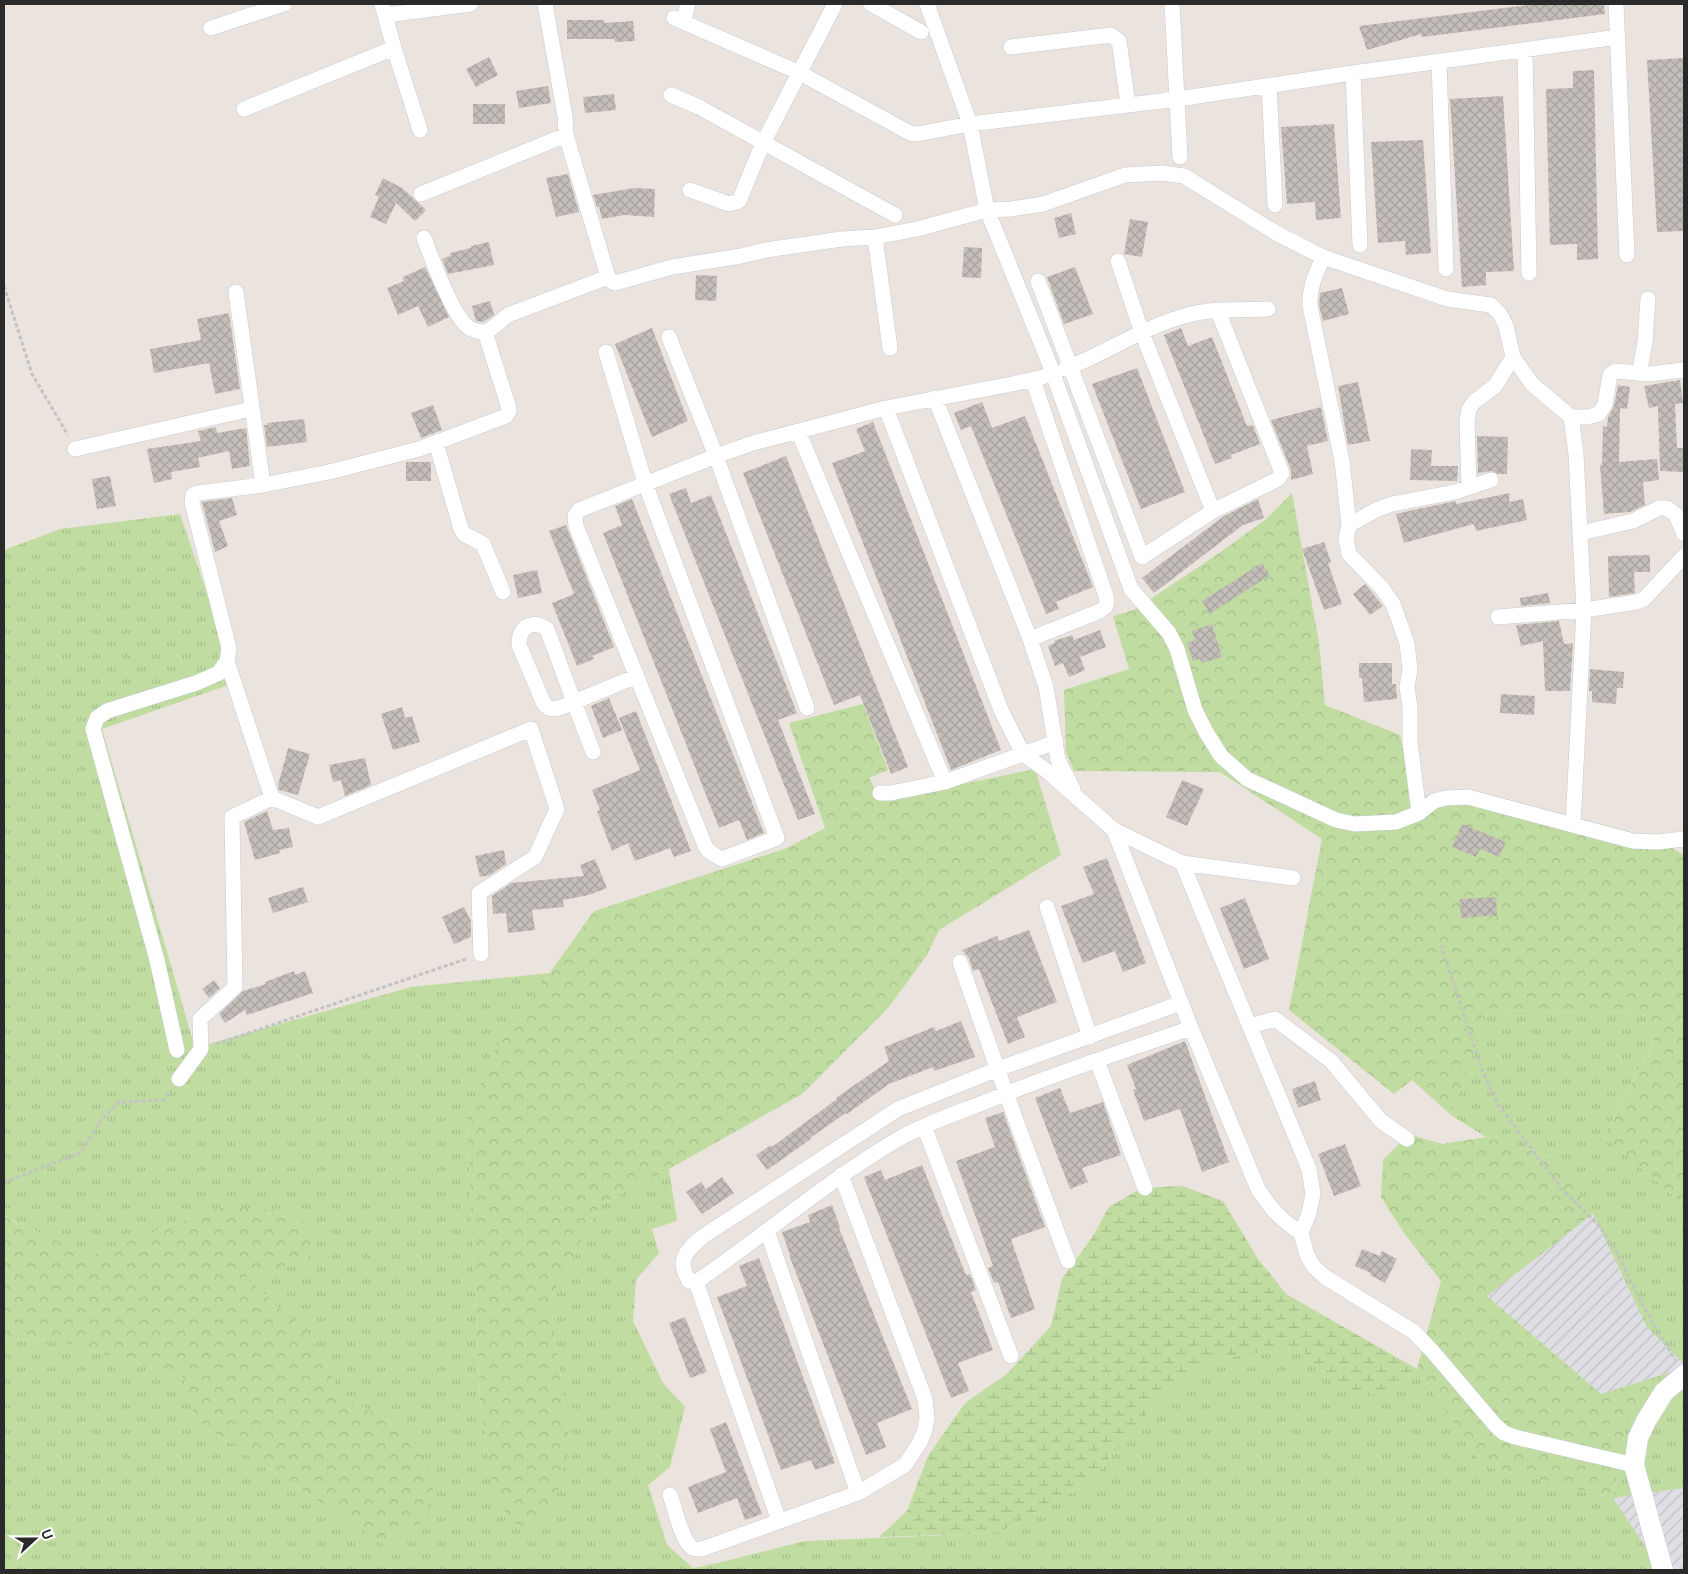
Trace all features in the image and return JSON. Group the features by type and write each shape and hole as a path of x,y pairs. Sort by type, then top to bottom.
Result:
{"main road":[{"path":"1663,1570 1634,1465 1638,1438 1646,1420 1664,1392 1684,1375"}],"street":[{"path":"211,28 284,4"},
{"path":"420,130 384,10 471,4"},
{"path":"545,4 565,116 566,135 608,277 615,283 672,267 766,250 917,230 987,210 1011,210 1043,204 1125,175 1161,173 1184,176 1276,233 1323,257 1447,299 1490,305 1500,314 1506,326 1513,356 1532,384 1571,417 1587,417 1599,414 1605,404 1610,375 1615,371 1624,370 1639,374 1650,374 1682,370"},
{"path":"688,4 678,20 800,72 910,133 917,134 970,124 1178,99 1618,37"},
{"path":"690,190 729,204 739,201 763,143 835,4"},
{"path":"871,4 921,32"},
{"path":"927,4 970,124 987,210 1048,360 1131,589 1169,633 1177,649 1195,710 1220,756 1247,779 1336,820 1355,824 1396,822 1419,813 1434,801 1446,798 1468,797 1633,841 1657,842 1684,839"},
{"path":"1172,4 1180,157"},
{"path":"1616,4 1627,255"},
{"path":"1011,47 1111,35 1119,42 1128,104"},
{"path":"244,109 394,48"},
{"path":"1525,50 1529,273"},
{"path":"1439,61 1446,269"},
{"path":"1353,73 1360,244"},
{"path":"1269,85 1275,205"},
{"path":"670,95 699,106 895,215"},
{"path":"421,194 566,135"},
{"path":"875,237 890,348"},
{"path":"424,238 435,268 458,316 466,325 474,330 485,332 491,330 508,315 608,277"},
{"path":"1323,257 1313,280 1310,306 1342,461 1349,525 1346,539 1348,554 1382,588 1393,604 1407,643 1410,670 1408,687 1410,742 1419,813"},
{"path":"1118,261 1142,333 1213,511"},
{"path":"1038,281 1067,368 1142,557 1213,511 1278,479 1282,473 1218,311"},
{"path":"236,292 263,485"},
{"path":"1639,374 1645,342 1648,299"},
{"path":"1067,368 1188,314 1268,309"},
{"path":"178,1050 157,960 94,729 97,718 107,712 196,683 219,673 227,661 229,648 192,502 193,495 198,492 263,485 329,472 419,449 506,416 509,411 485,332"},
{"path":"669,337 716,456 807,708"},
{"path":"606,352 645,483 777,838 722,859 713,854 706,848 576,526 575,516 579,510 645,483 716,456 798,431 886,408 1038,378 1107,598 1106,606 1100,611 1030,639"},
{"path":"1469,487 1467,422 1469,409 1474,402 1495,386 1513,356"},
{"path":"935,398 1030,639 1046,687 1058,760 1076,797"},
{"path":"886,408 1001,710 1023,754 1047,771 1114,830 1182,863 1293,878"},
{"path":"75,449 251,409"},
{"path":"1571,417 1576,454 1584,610 1572,825"},
{"path":"798,431 945,782"},
{"path":"436,443 461,529 464,534 483,544 502,592"},
{"path":"1349,525 1376,510 1392,504 1469,487 1491,480"},
{"path":"1581,533 1633,521 1659,508 1667,508 1676,515 1684,534"},
{"path":"1498,617 1584,610 1637,602 1644,599 1684,556"},
{"path":"593,752 574,702 547,629 540,625 528,626 522,630 519,636 519,645 544,704 548,709 553,710 574,702 637,676"},
{"path":"227,661 272,798"},
{"path":"179,1079 201,1049 200,1019 235,987 232,817 272,798 318,817 530,729 556,809 536,857 479,893 480,954"},
{"path":"880,793 891,793 945,782 1056,742"},
{"path":"1114,830 1190,1028 1258,1189 1272,1210 1283,1221 1301,1233"},
{"path":"1182,863 1309,1169 1313,1194 1310,1213 1301,1233 1307,1255 1314,1267 1325,1277 1414,1332 1504,1433 1634,1465"},
{"path":"1047,907 1090,1036"},
{"path":"960,962 1068,1261"},
{"path":"1181,1003 998,1069 898,1109 883,1117 702,1237 688,1250 682,1263 684,1274 688,1281 696,1282 767,1231 841,1174 924,1126 1006,1093 1190,1028"},
{"path":"1250,1026 1275,1018 1330,1060 1381,1121 1407,1139"},
{"path":"1097,1061 1145,1188"},
{"path":"924,1126 1010,1356"},
{"path":"670,1494 684,1535 691,1547 702,1549 858,1493 905,1465 920,1442 925,1430 927,1417 925,1399 841,1174"},
{"path":"767,1231 858,1493"},
{"path":"696,1282 779,1521"}],"path":[{"path":"4,286 32,374 75,449"},
{"path":"1441,945 1482,1070 1498,1104 1561,1188 1598,1226 1615,1249 1646,1309 1684,1375"},
{"path":"201,1049 480,954"},
{"path":"4,1182 81,1153 100,1121 119,1102 163,1100 179,1079"}],"shaded area":[{"path":"1593,1214 1647,1327 1684,1364 1684,1368 1601,1394 1487,1296"},
{"path":"1684,1488 1684,1570 1662,1570 1613,1498"}],"green space":[{"path":"1292,493 1319,643 1325,705 1400,735 1413,796 1484,793 1657,839 1684,855 1684,1205 1604,1136 1654,1041 1644,1013 1489,1010 1451,1115 1412,1080 1394,1094 1289,1010 1322,839 1220,772 1074,771 1066,752 1064,690 1129,669 1113,616 1134,610 1215,556 1265,520"},
{"path":"180,514 237,682 102,729 195,1048 411,987 550,973 490,1057 467,1121 480,1400 495,1499 570,1446 550,1299 600,1205 669,1169 677,1221 652,1229 659,1253 636,1280 633,1321 663,1383 685,1407 670,1467 648,1485 667,1545 693,1568 805,1541 997,1533 1088,1484 1158,1400 1215,1359 1299,1347 1332,1382 1392,1390 1417,1369 1483,1466 1613,1498 1661,1570 4,1570 4,1340 51,1339 182,1376 197,1422 387,1546 408,1430 342,1396 311,1335 244,1277 225,1206 90,1255 4,1217 4,550 61,529"},
{"path":"863,704 888,770 869,778 881,801 1035,769 1061,855 939,930 927,955 888,1008 802,1094 669,1169 600,1205 550,1299 570,1446 550,1519 519,1528 495,1499 480,1400 467,1121 490,1057 594,911 787,848 825,828 789,723"},
{"path":"1489,1010 1644,1013 1654,1040 1604,1136 1684,1205 1684,1364 1647,1327 1593,1214 1554,1157 1486,1137 1451,1115"},
{"path":"1409,1134 1442,1144 1486,1137 1554,1157 1593,1214 1487,1296 1601,1394 1684,1368 1684,1371 1626,1425 1613,1498 1483,1466 1417,1369 1441,1281 1404,1233 1381,1197 1383,1160"},
{"path":"1182,1186 1223,1201 1258,1259 1286,1294 1417,1369 1392,1390 1365,1397 1332,1382 1299,1347 1215,1359 1158,1400 1088,1484 997,1533 879,1537 907,1511 928,1456 965,1403 1007,1374 1051,1326 1062,1279 1093,1236 1109,1207 1142,1188"},
{"path":"225,1206 297,1212 312,1234 308,1261 245,1277 311,1335 342,1396 408,1430 434,1480 427,1517 387,1546 197,1422 182,1376 51,1339 4,1340 4,1217 90,1255"},
{"path":"1684,1371 1684,1488 1613,1498 1626,1425"}],"building":[{"path":"1537,4 1604,4 1605,14 1422,37 1421,34 1367,50 1359,26"},
{"path":"567,20 604,20 604,23 633,21 635,41 615,42 614,39 567,39"},
{"path":"489,57 498,75 476,87 466,69"},
{"path":"1684,58 1684,231 1657,232 1647,60"},
{"path":"1594,70 1598,259 1577,260 1577,244 1550,245 1546,89 1573,88 1573,71"},
{"path":"548,86 551,103 519,108 516,91"},
{"path":"614,94 616,110 585,113 583,97"},
{"path":"1503,96 1514,271 1486,272 1486,285 1462,287 1450,99"},
{"path":"473,104 505,104 505,124 473,124"},
{"path":"1334,124 1341,218 1316,220 1315,202 1287,204 1281,127"},
{"path":"1423,140 1431,253 1406,255 1405,241 1378,243 1371,142"},
{"path":"568,174 579,212 556,217 546,178"},
{"path":"383,178 402,188 426,210 415,221 396,203 386,224 370,217 379,197 375,195"},
{"path":"634,188 655,189 654,217 624,215 602,219 593,195"},
{"path":"1071,213 1076,234 1059,238 1054,218"},
{"path":"1130,219 1148,222 1142,257 1124,254"},
{"path":"489,242 494,265 448,274 442,259 450,256 450,253"},
{"path":"964,247 982,248 981,278 962,277"},
{"path":"425,267 449,317 428,327 418,306 398,315 387,288 404,281 403,277"},
{"path":"1075,267 1093,314 1064,324 1047,277"},
{"path":"696,275 717,276 716,301 695,300"},
{"path":"1342,288 1349,314 1323,321 1319,305 1320,293"},
{"path":"490,301 494,315 483,322 476,321 472,306"},
{"path":"229,313 240,389 215,394 209,363 154,373 150,349 201,340 197,319"},
{"path":"652,328 688,421 652,437 615,344"},
{"path":"1181,328 1188,346 1212,337 1247,426 1253,425 1260,444 1231,455 1232,458 1215,464 1164,335"},
{"path":"1137,368 1185,492 1141,509 1092,384"},
{"path":"1680,380 1683,403 1675,404 1677,448 1684,448 1684,472 1660,471 1658,406 1649,408 1644,386"},
{"path":"1358,382 1370,441 1348,445 1338,386"},
{"path":"1618,385 1630,387 1627,409 1620,408 1619,462 1657,459 1659,480 1643,482 1645,505 1630,512 1604,514 1600,465 1602,465 1603,426 1607,427 1608,417 1614,406"},
{"path":"982,402 992,428 1025,416 1093,587 1056,602 1059,609 1046,614 971,426 961,430 954,413"},
{"path":"433,405 442,430 421,438 411,413"},
{"path":"1321,407 1328,441 1307,446 1313,474 1291,480 1291,470 1271,420"},
{"path":"304,419 307,442 267,447 264,425 267,425 267,423"},
{"path":"873,422 1001,750 951,770 832,463 865,451 856,429"},
{"path":"216,427 217,433 246,428 250,466 232,469 229,451 198,458 200,467 171,472 172,479 154,483 147,449 201,441 198,431"},
{"path":"1477,436 1508,437 1507,474 1498,474 1492,471 1478,473"},
{"path":"1411,449 1432,450 1431,466 1458,466 1457,481 1410,480"},
{"path":"786,456 908,767 891,774 860,695 834,705 743,473"},
{"path":"406,462 431,462 431,481 406,481"},
{"path":"110,476 116,506 97,509 92,479"},
{"path":"686,488 691,503 711,495 797,713 778,720 815,814 798,820 669,494"},
{"path":"1510,493 1509,502 1523,499 1527,520 1476,531 1474,524 1404,543 1396,514 1456,501 1456,504"},
{"path":"232,498 237,515 219,521 228,546 215,552 202,502"},
{"path":"632,499 764,833 747,840 739,820 719,828 603,533 622,525 615,506"},
{"path":"1258,499 1264,518 1243,525 1154,593 1142,578 1224,516"},
{"path":"566,525 614,647 592,656 594,659 577,666 552,603 574,594 549,531"},
{"path":"1324,542 1331,562 1328,563 1342,604 1324,610 1302,549"},
{"path":"1650,555 1650,572 1634,572 1635,593 1609,597 1608,556"},
{"path":"1262,563 1270,575 1210,614 1202,601"},
{"path":"537,570 542,593 518,598 513,575"},
{"path":"1365,584 1383,606 1370,615 1353,594"},
{"path":"1548,593 1550,603 1521,606 1520,598"},
{"path":"1559,621 1564,644 1573,643 1570,691 1545,691 1543,641 1521,646 1516,625"},
{"path":"1212,624 1222,657 1202,663 1200,659 1193,661 1187,643 1195,640 1192,631"},
{"path":"1100,630 1106,647 1080,657 1085,670 1069,677 1063,663 1055,666 1048,646 1055,643 1054,641 1072,635 1074,640"},
{"path":"1359,663 1392,663 1392,684 1396,684 1397,699 1364,702 1362,678 1359,678"},
{"path":"1590,669 1624,672 1623,688 1617,688 1616,704 1592,702 1592,691 1589,691"},
{"path":"1501,694 1535,696 1534,715 1500,713"},
{"path":"609,698 622,730 603,738 591,706"},
{"path":"402,707 405,718 412,716 420,742 393,750 381,714"},
{"path":"636,711 691,851 674,857 670,848 635,861 628,843 612,851 597,811 600,810 592,790 640,770 619,718"},
{"path":"288,748 310,754 298,795 279,790 278,785"},
{"path":"365,758 371,785 345,796 341,780 333,782 329,765"},
{"path":"1182,780 1204,789 1187,826 1166,817"},
{"path":"267,811 273,830 289,828 293,847 279,850 280,853 255,860 244,822"},
{"path":"1462,824 1506,842 1499,857 1480,849 1476,857 1452,847"},
{"path":"504,850 506,864 490,875 480,877 475,856"},
{"path":"1107,858 1146,963 1123,972 1115,951 1083,963 1061,906 1094,894 1083,867"},
{"path":"595,859 607,888 589,895 563,900 564,907 532,910 535,930 508,933 506,913 493,914 492,896 511,883 584,876 580,865"},
{"path":"303,887 308,902 273,913 268,898"},
{"path":"1496,897 1497,915 1461,918 1460,899"},
{"path":"1245,898 1269,959 1244,969 1220,908"},
{"path":"464,907 471,921 471,937 454,944 442,917"},
{"path":"1029,930 1057,1002 1017,1017 1025,1037 1008,1044 979,969 973,971 969,958 962,950 997,936 999,941"},
{"path":"294,971 295,975 305,971 313,993 247,1015 245,1010 225,1023 219,1014 243,991 266,984 265,982"},
{"path":"214,980 220,988 209,998 202,989"},
{"path":"961,1021 975,1057 934,1071 933,1067 889,1084 767,1170 756,1155 771,1145 772,1147 836,1098 889,1061 884,1047 934,1027 936,1031"},
{"path":"1185,1041 1229,1162 1202,1172 1180,1109 1144,1121 1133,1090 1136,1089 1127,1065"},
{"path":"1315,1081 1321,1100 1298,1108 1292,1089"},
{"path":"1060,1088 1070,1113 1103,1102 1121,1155 1082,1168 1088,1182 1070,1189 1035,1098"},
{"path":"1003,1112 1045,1227 1011,1239 1035,1309 1011,1318 998,1282 994,1283 988,1268 993,1266 956,1161 995,1147 985,1118"},
{"path":"1345,1144 1361,1186 1334,1196 1318,1154"},
{"path":"922,1165 966,1275 970,1274 976,1290 971,1292 993,1350 958,1363 969,1391 951,1398 864,1177 881,1170 885,1180"},
{"path":"722,1177 734,1193 702,1214 686,1192 701,1182 706,1189"},
{"path":"832,1205 839,1228 912,1409 877,1423 886,1447 866,1455 789,1255 782,1232 810,1222 808,1215"},
{"path":"1362,1249 1380,1256 1382,1251 1397,1259 1385,1283 1370,1275 1371,1273 1355,1266"},
{"path":"759,1258 835,1463 815,1470 811,1460 781,1470 717,1297 747,1286 739,1266"},
{"path":"685,1317 707,1372 690,1378 669,1323"},
{"path":"726,1422 762,1514 745,1520 737,1498 698,1513 688,1487 726,1472 710,1429"}]}
